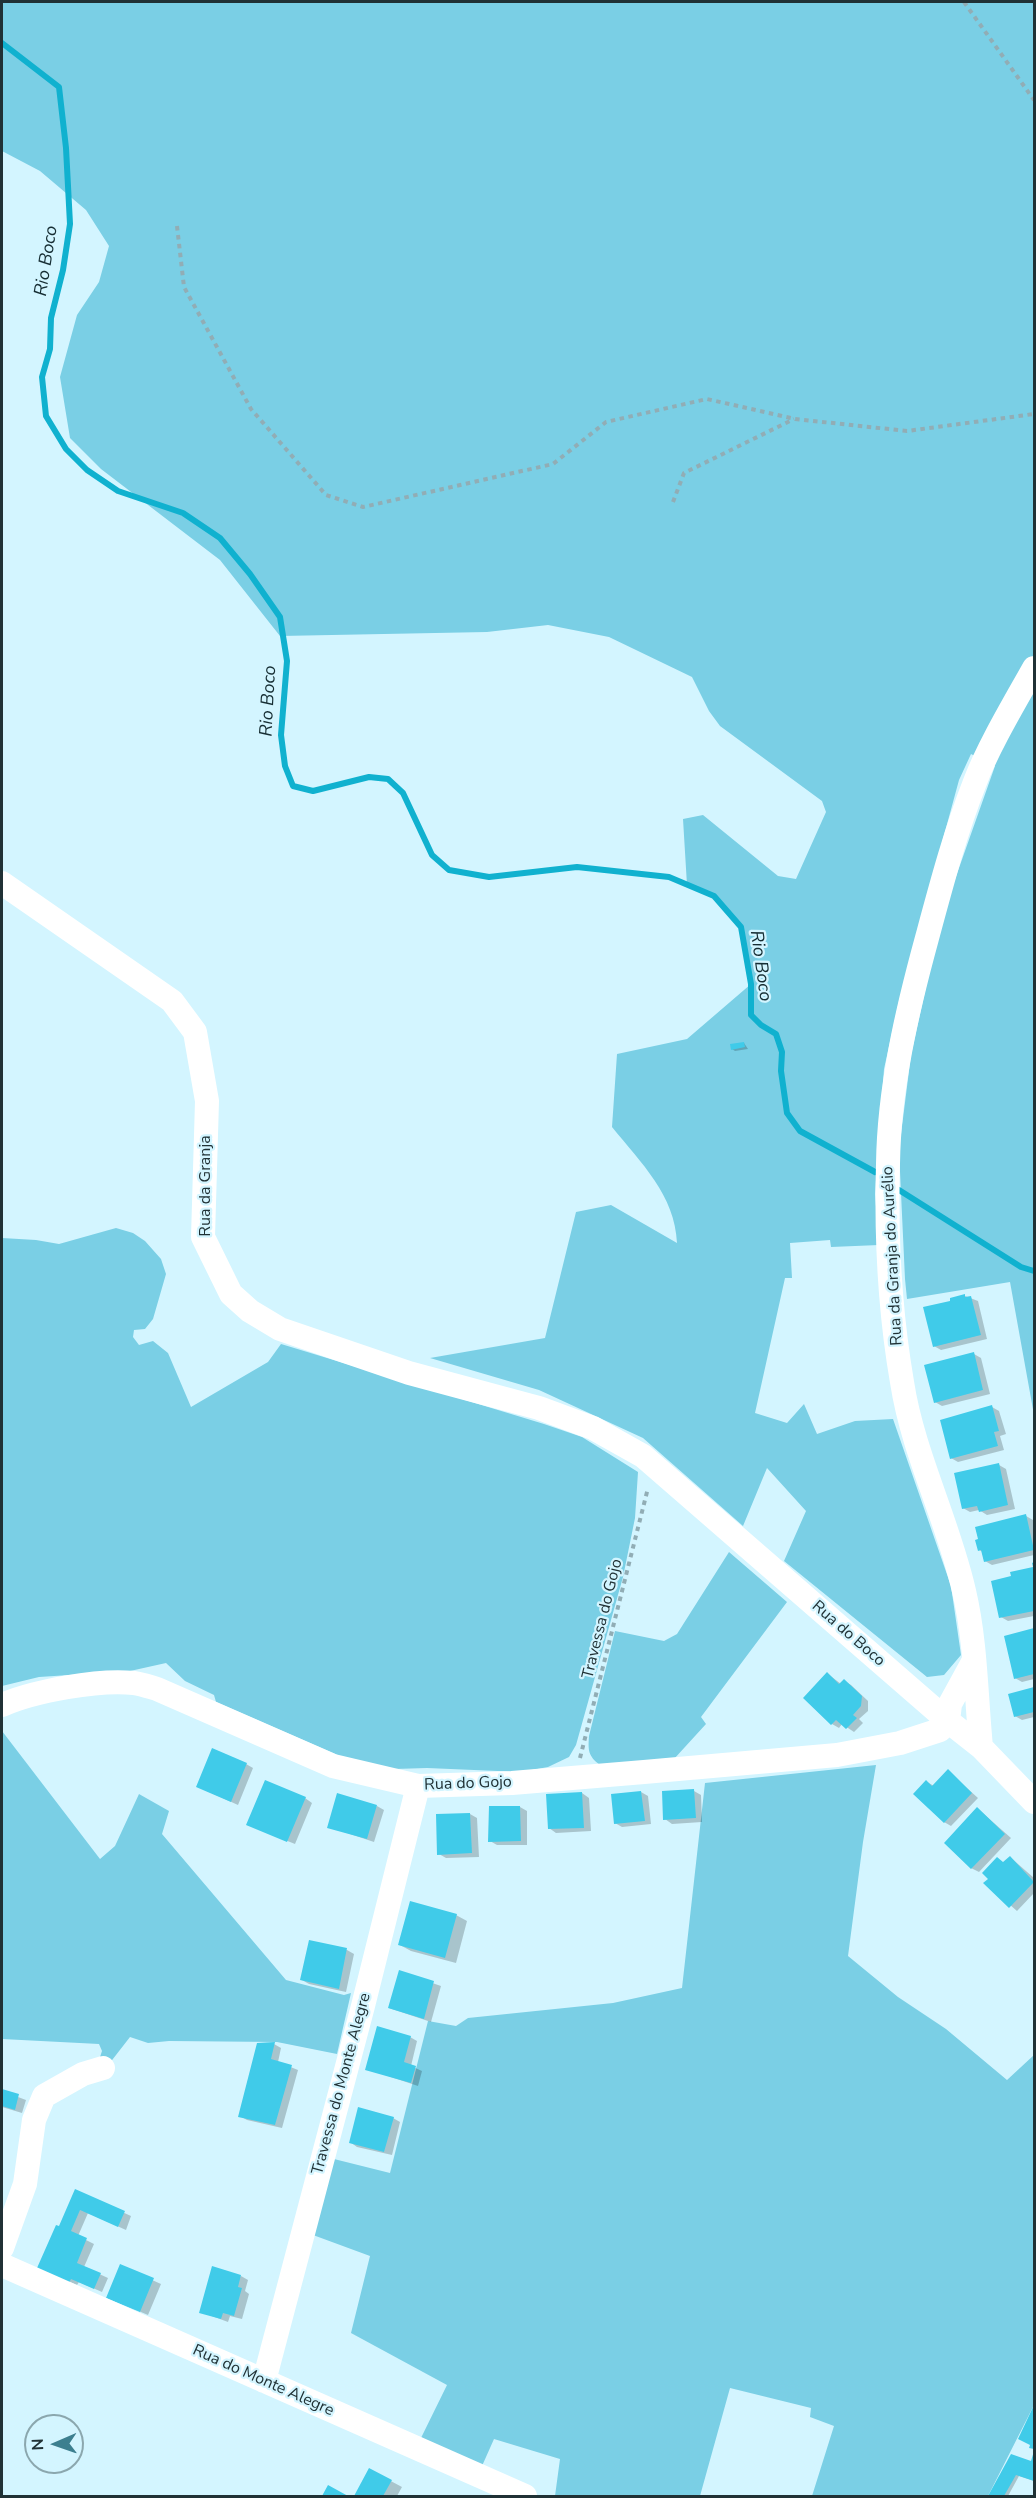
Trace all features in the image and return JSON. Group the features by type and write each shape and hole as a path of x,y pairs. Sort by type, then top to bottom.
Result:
{"street":[{"name":"Rua da Granja do Aurélio","path":"981,1747 971,1632 964,1592 950,1541 920,1454 902,1384 889,1240 888,1162 896,1078 915,981 941,884 975,780 1035,668"},
{"name":"Rua da Granja","path":"2,883 172,1001 195,1032 207,1101 203,1237 231,1294 244,1306 280,1329 409,1373 539,1408 592,1428 643,1456 658,1469"},
{"name":"Rua do Boco","path":"658,1469 948,1721 981,1747 1035,1802"},
{"path":"948,1721 950,1704 973,1662"},
{"name":"Rua do Gojo","path":"2,1705 48,1691 110,1683 135,1683 157,1689 333,1766 418,1786 581,1778 837,1755 919,1739 940,1730 948,1721"},
{"name":"Travessa do Monte Alegre","path":"264,2381 366,1995 418,1786"},
{"path":"2,2248 25,2184 27,2155 34,2120 44,2096 83,2074 103,2068"},
{"name":"Rua do Monte Alegre","path":"2,2265 525,2496"}],"path":[{"path":"964,2 1035,100"},
{"path":"177,226 184,286 251,410 326,495 363,507 553,464 606,422 707,399 795,419 908,431 1035,414"},
{"path":"673,502 684,473 795,419"},
{"name":"Travessa do Gojo","path":"581,1778 580,1756 649,1486 658,1469"}],"shaded area":[{"path":"2,2 1034,2 1034,1415 1010,1282 907,1299 905,1279 899,1150 911,1055 941,919 995,766 971,754 959,780 899,1001 884,1069 875,1194 879,1245 831,1247 830,1240 790,1243 792,1278 785,1278 755,1413 787,1423 804,1404 817,1434 855,1421 893,1419 951,1586 961,1655 944,1675 927,1677 784,1561 806,1511 767,1468 743,1526 643,1438 539,1390 430,1358 545,1338 576,1212 611,1205 677,1243 670,1210 655,1180 612,1127 617,1054 687,1039 751,984 741,927 714,897 687,885 683,819 703,815 778,876 796,879 826,812 822,801 720,726 709,711 692,677 609,637 548,625 487,632 280,636 220,560 101,469 70,438 60,377 77,315 99,282 109,246 86,210 40,171 2,151"},
{"path":"116,1228 133,1233 145,1241 161,1259 166,1274 153,1319 145,1329 134,1330 133,1337 139,1345 153,1341 168,1353 191,1407 268,1362 281,1344 582,1437 638,1472 635,1518 623,1577 576,1745 569,1757 548,1767 521,1772 394,1769 356,1763 216,1702 214,1695 185,1681 166,1663 130,1671 39,1677 2,1686 2,1238 59,1244"},
{"path":"729,1552 787,1602 701,1717 706,1724 674,1759 600,1765 593,1759 590,1752 589,1736 615,1631 664,1641 677,1634"},
{"path":"2,1731 100,1859 115,1846 139,1794 169,1811 162,1834 286,1980 344,1995 351,1993 337,2054 277,2042 169,2041 148,2043 130,2037 109,2064 99,2060 102,2051 99,2044 2,2039"},
{"path":"876,1765 848,1956 898,1997 946,2029 1007,2080 1034,2055 1034,2405 988,2496 812,2496 834,2426 810,2417 811,2408 730,2388 700,2496 555,2496 560,2459 494,2439 482,2466 420,2440 447,2385 351,2333 370,2256 313,2235 334,2159 390,2173 428,2021 456,2026 468,2018 613,2003 682,1988 705,1783"}],"building":[{"path":"744,1042 745,1047 731,1050 730,1044"},
{"path":"965,1294 965,1297 971,1296 981,1335 933,1347 923,1307 950,1301 950,1298"},
{"path":"974,1352 983,1390 934,1403 924,1365"},
{"path":"992,1405 999,1431 994,1432 998,1446 950,1459 940,1420"},
{"path":"999,1463 1008,1505 979,1512 977,1506 962,1509 954,1473"},
{"path":"1026,1514 1034,1550 984,1562 975,1540 978,1539 975,1527"},
{"path":"1034,1562 1034,1611 999,1618 991,1581 1011,1576 1010,1572 1033,1567"},
{"path":"1034,1628 1034,1674 1014,1679 1004,1636"},
{"path":"827,1672 839,1684 844,1679 862,1696 861,1706 853,1715 857,1718 846,1729 836,1720 831,1725 803,1698"},
{"path":"1034,1687 1034,1712 1014,1717 1008,1694"},
{"path":"212,1748 247,1763 231,1802 196,1787"},
{"path":"948,1769 972,1793 944,1823 913,1794 926,1780 932,1786"},
{"path":"265,1780 306,1797 287,1842 246,1825"},
{"path":"694,1789 696,1818 663,1820 662,1791"},
{"path":"641,1791 645,1821 614,1824 611,1794"},
{"path":"582,1792 584,1828 548,1829 546,1794"},
{"path":"337,1793 377,1805 367,1839 327,1828"},
{"path":"489,1806 520,1806 521,1841 488,1842"},
{"path":"977,1807 1005,1834 971,1869 944,1843"},
{"path":"470,1813 472,1853 437,1855 436,1814"},
{"path":"1010,1856 1034,1882 1009,1908 983,1883 988,1879 982,1873 997,1857 1003,1862"},
{"path":"410,1901 457,1914 445,1958 398,1945"},
{"path":"309,1940 347,1948 339,1989 300,1980"},
{"path":"399,1970 434,1981 424,2019 388,2008"},
{"path":"377,2026 411,2036 404,2062 416,2066 411,2083 365,2070"},
{"path":"275,2042 271,2059 292,2065 275,2125 238,2117 257,2043"},
{"path":"2,2089 19,2094 15,2110 2,2106"},
{"path":"358,2107 394,2117 384,2152 349,2143"},
{"path":"75,2189 125,2211 118,2227 80,2210 71,2231 87,2238 77,2263 101,2273 94,2289 71,2279 69,2283 37,2268"},
{"path":"120,2264 154,2278 140,2312 106,2298"},
{"path":"212,2266 241,2275 238,2287 242,2288 234,2316 223,2313 221,2319 199,2313"},
{"path":"1034,2405 1034,2449 1029,2448 1030,2445 1018,2439"},
{"path":"1034,2451 1034,2481 1016,2475 1004,2496 988,2496 1011,2454 1031,2461"},
{"path":"369,2468 392,2480 383,2496 354,2496"},
{"path":"328,2485 348,2496 322,2496"}],"waterway":[{"name":"Rio Boco","path":"2,43 59,87 66,148 70,224 63,270 51,318 50,349 42,377 46,416 66,449 87,470 118,491 183,513 220,538 250,574 280,617 287,661 281,735 285,766 293,786 313,791 369,777 388,779 403,793 432,855 449,870 489,877 577,867 669,877 714,896 741,927 751,984 751,1015 761,1025 776,1034 782,1052 781,1071 787,1113 800,1131 875,1172"},
{"name":"Rio Boco","path":"899,1190 1021,1267 1034,1271"}]}
